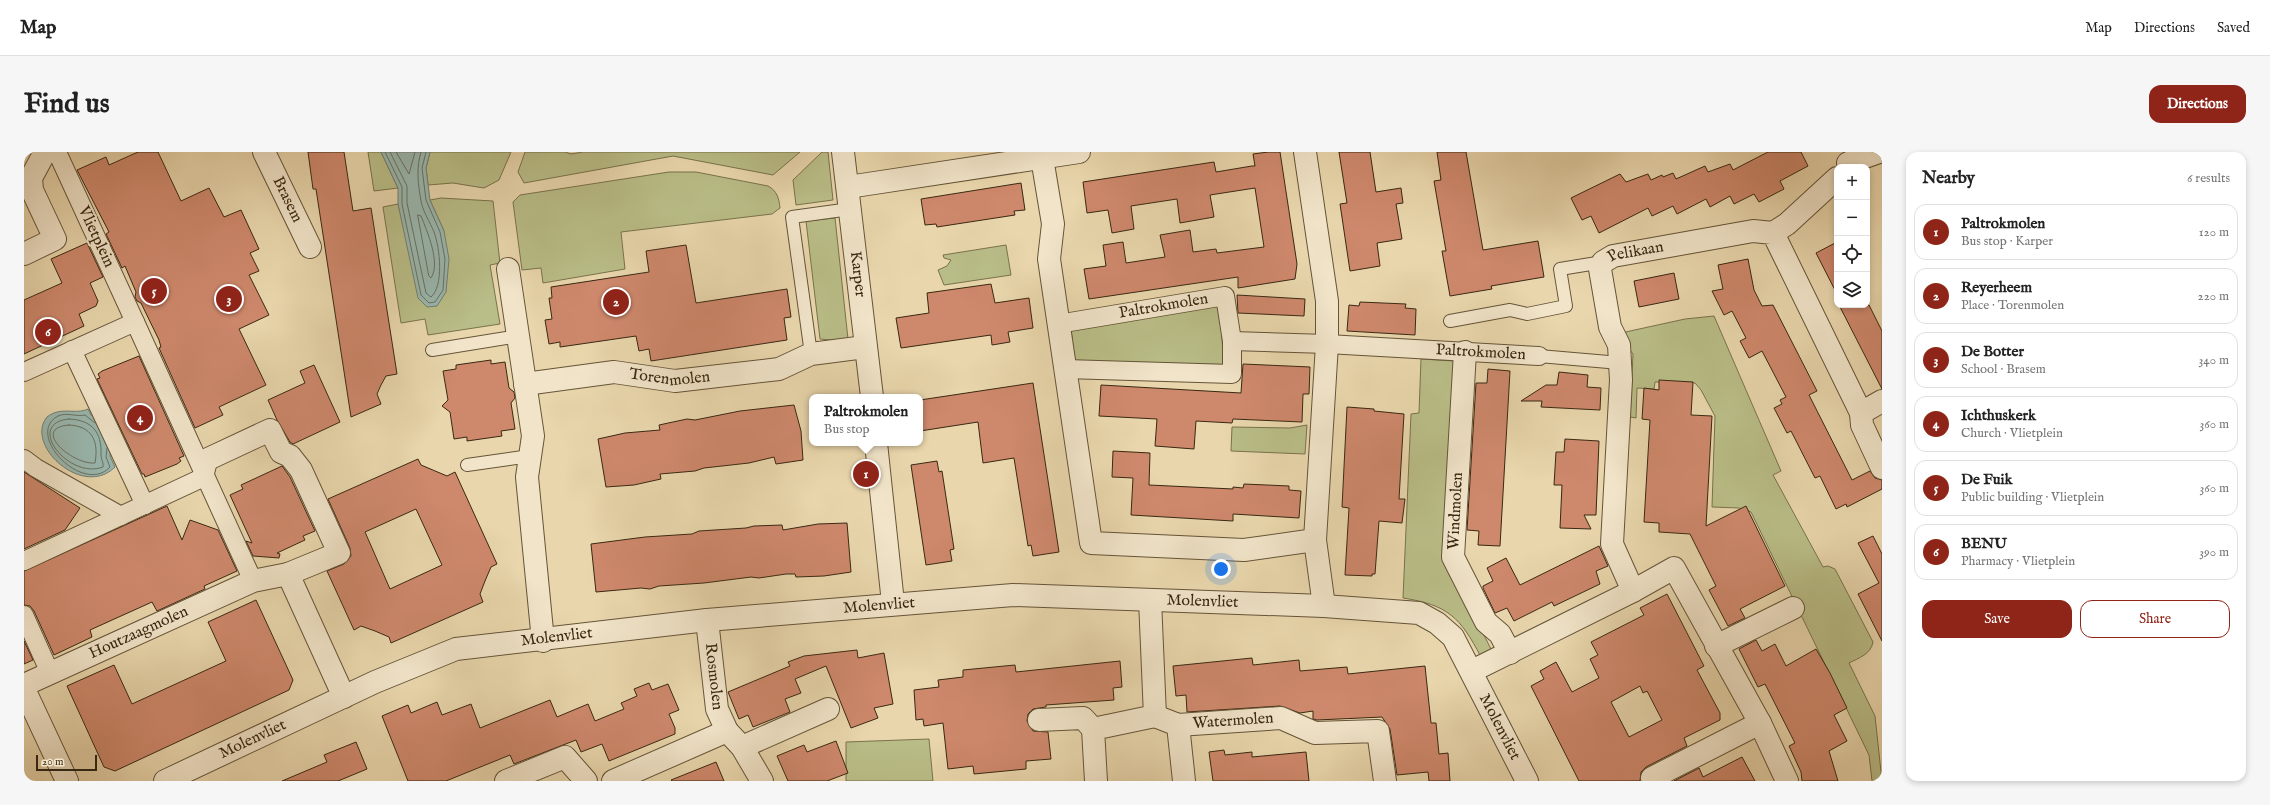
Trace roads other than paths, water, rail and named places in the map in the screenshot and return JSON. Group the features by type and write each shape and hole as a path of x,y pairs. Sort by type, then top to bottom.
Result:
{"street":[{"path":"24,254 54,239 32,190 31,178 45,152"},
{"name":"Vlietplein","path":"57,152 135,322 206,468"},
{"name":"Brasem","path":"264,152 310,247"},
{"name":"Karper","path":"843,152 872,394"},
{"path":"848,187 1079,152"},
{"path":"1305,152 1327,301 1327,344 1315,540 1324,606"},
{"path":"1847,164 1879,152"},
{"path":"1042,158 1053,224 1049,259 1091,543 1244,550 1315,540"},
{"path":"1834,175 1787,224 1773,232 1861,413 1862,425 1882,468"},
{"name":"Pelikaan","path":"1620,363 1619,345 1610,327 1600,269 1603,262 1612,256 1752,231 1773,232"},
{"path":"508,269 533,436 527,477 543,641"},
{"name":"Paltrokmolen","path":"1058,324 1225,296 1232,341 1232,374 1065,369"},
{"path":"24,372 135,322"},
{"name":"Paltrokmolen","path":"1232,341 1327,344 1538,356"},
{"name":"Torenmolen","path":"525,384 614,372 674,381 779,369 811,354 865,347"},
{"path":"72,350 145,505"},
{"name":"Windmolen","path":"1465,352 1453,557 1486,622 1500,634 1510,653"},
{"path":"1620,363 1621,380 1612,544 1633,591"},
{"path":"1861,413 1882,402"},
{"name":"Houtzaagmolen","path":"24,685 254,581 288,574 339,553 301,470 290,456 281,452 270,430 206,468"},
{"path":"876,446 893,603"},
{"path":"24,459 36,468 121,516"},
{"path":"24,561 145,505 206,468 254,581"},
{"path":"1472,671 1633,591 1674,568 1760,723 1787,781"},
{"path":"288,574 344,697"},
{"name":"Molenvliet","path":"165,781 344,697 456,649 543,641 707,620 893,603 1013,595 1324,606 1419,613 1437,623 1453,637 1472,671 1527,781"},
{"path":"1093,729 1155,716 1150,600"},
{"path":"1716,646 1793,608"},
{"path":"24,615 50,673"},
{"name":"Rosmolen","path":"707,620 717,709 727,730 742,747 762,781"},
{"path":"24,689 67,781"},
{"path":"742,747 828,709"},
{"name":"Watermolen","path":"1155,716 1178,725 1281,718 1315,733 1378,731 1385,781"},
{"path":"1039,720 1083,718 1093,729 1096,781"},
{"path":"1652,778 1760,723"},
{"name":"Watermolen","path":"1178,725 1184,781"},
{"name":"Rosmolen","path":"613,781 727,730"},
{"path":"506,781 565,757 586,781"}],"lane":[{"path":"811,354 792,216 850,209"},
{"path":"1450,321 1510,310 1527,314 1566,306 1560,269 1603,262"},
{"path":"432,350 518,336"},
{"path":"1538,356 1620,363"},
{"path":"467,465 530,456"}],"water":[{"path":"381,152 430,152 426,168 430,200 444,231 449,259 446,292 437,306 427,307 418,298 398,204 398,188"},
{"path":"88,409 91,415 102,422 112,444 110,456 115,467 102,475 88,477 73,473 60,464 50,454 43,441 42,428 47,417 52,414 63,411 83,411"}],"place":[{"name":"De Fuik","path":"154,291"},
{"name":"De Botter","path":"229,299"},
{"name":"Reyerheem","path":"616,302"},
{"name":"BENU","path":"48,332"},
{"name":"Ichthuskerk","path":"140,418"},
{"name":"Paltrokmolen","path":"866,474"}]}
